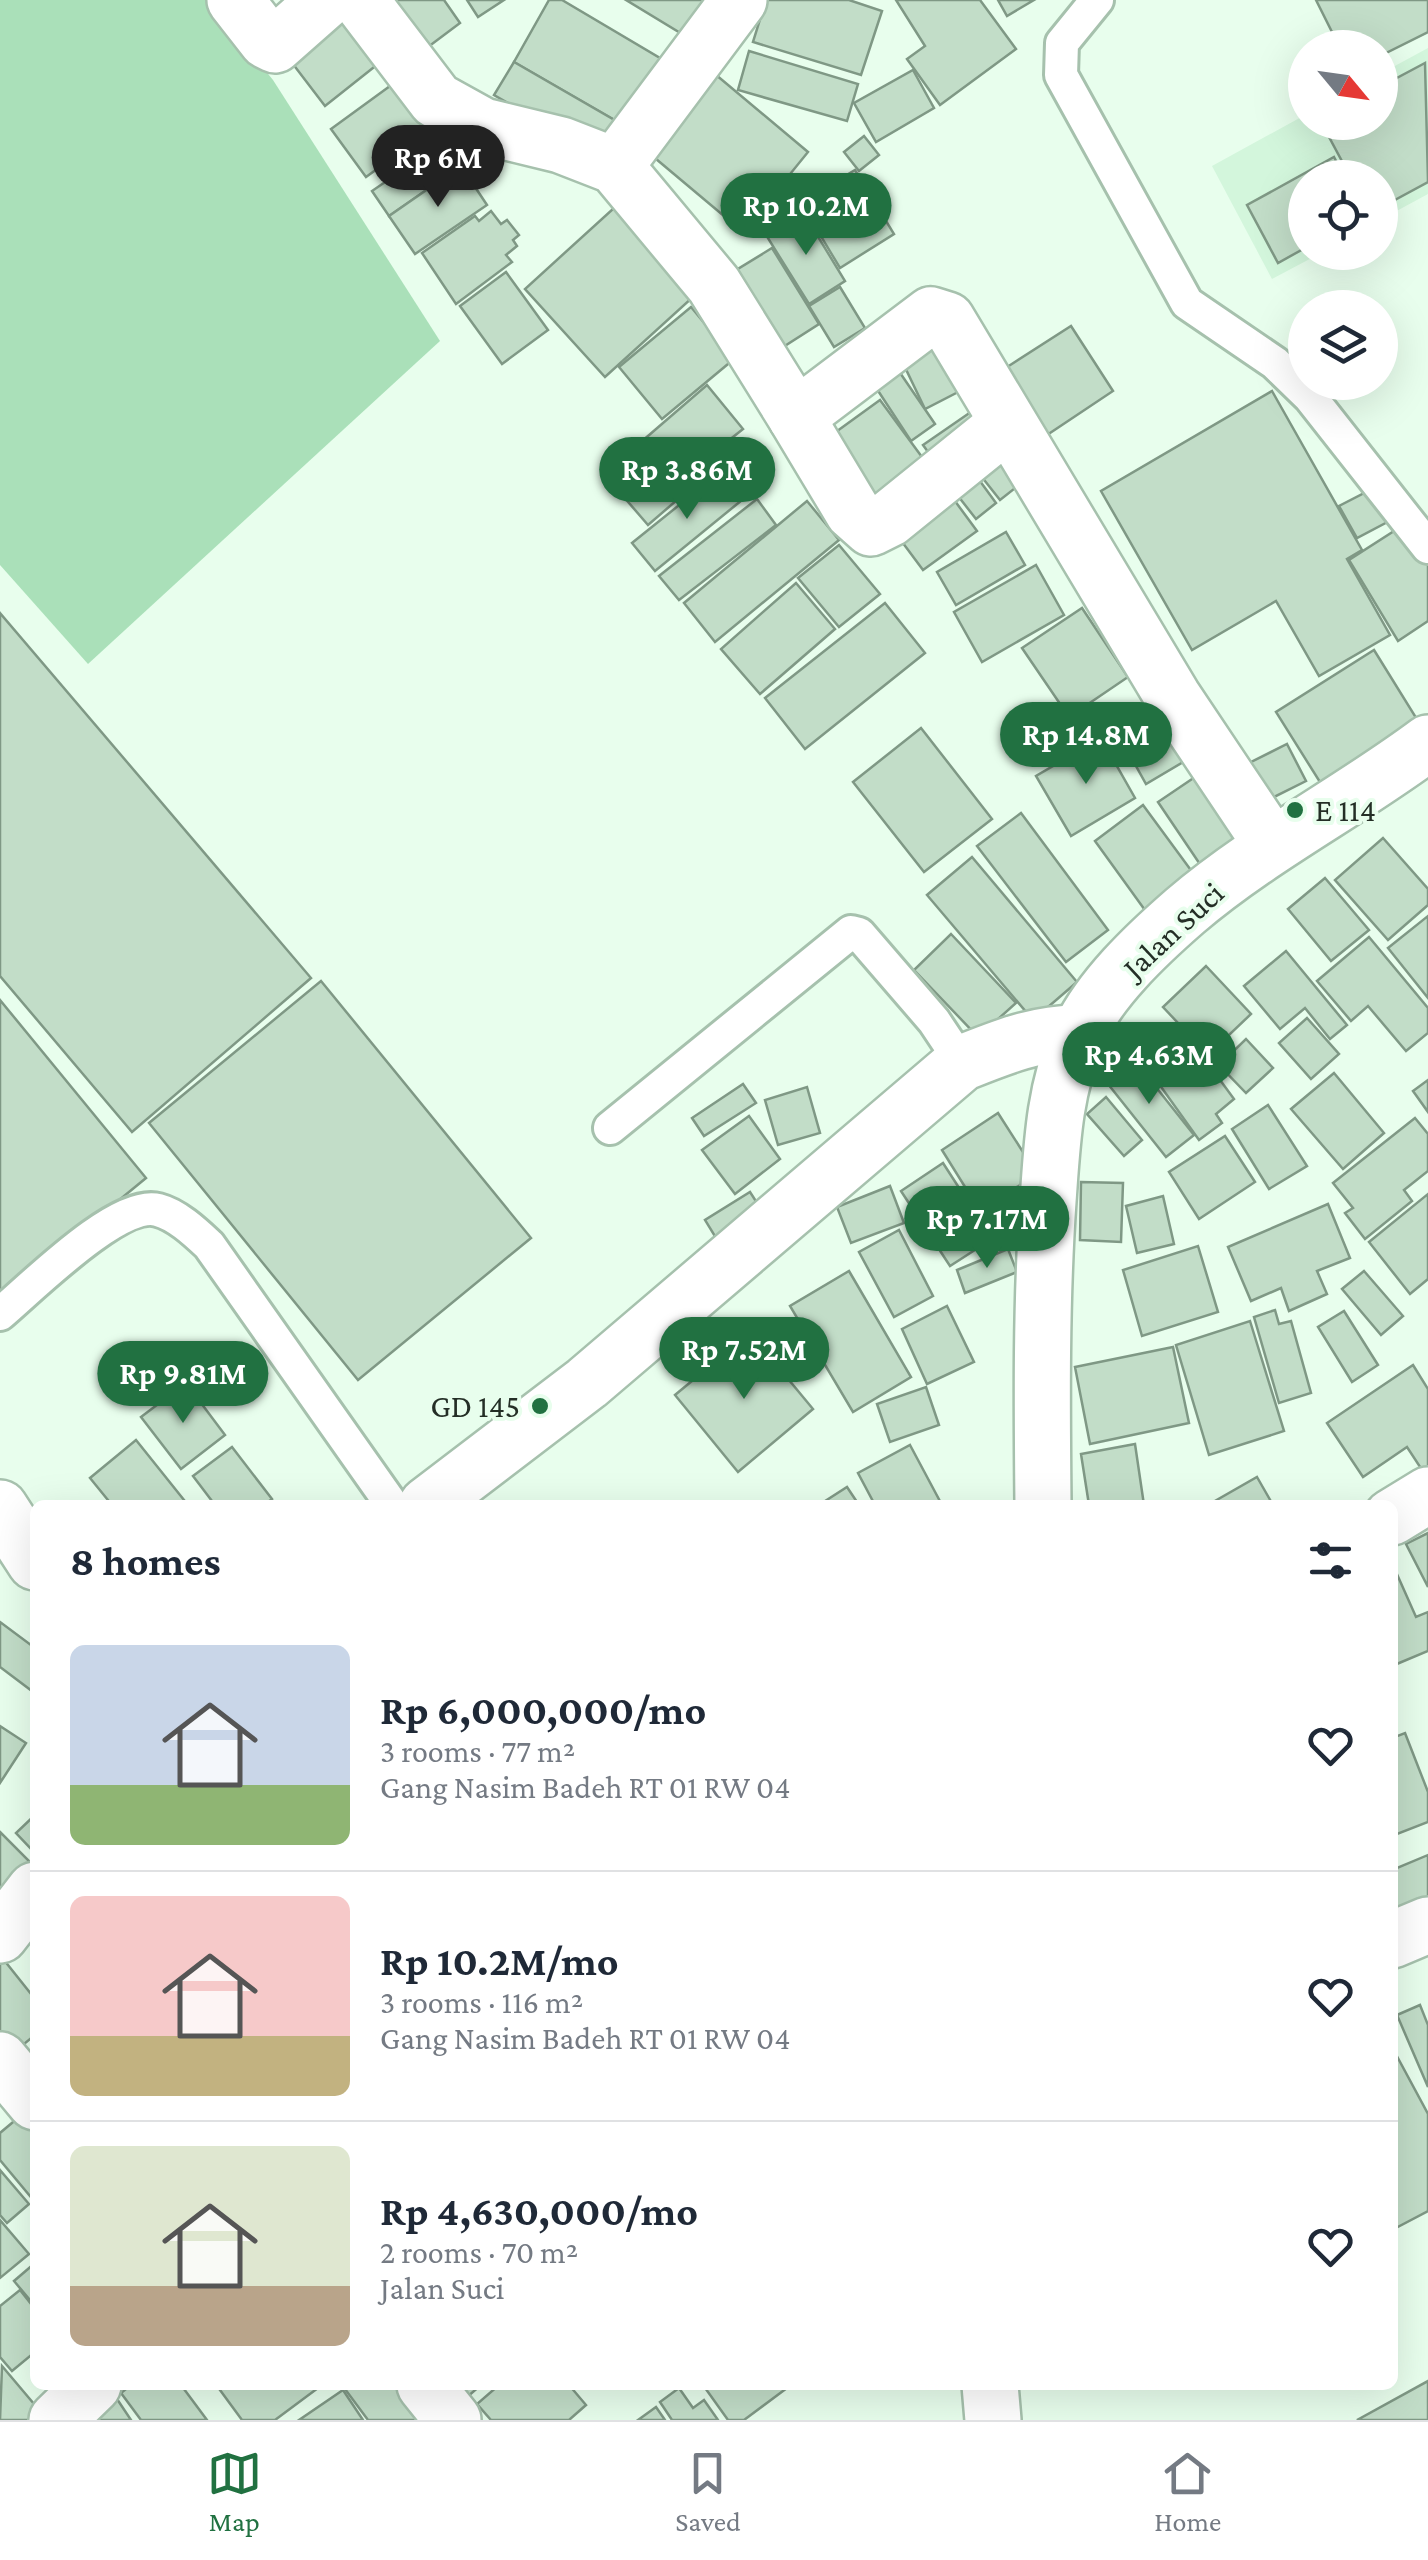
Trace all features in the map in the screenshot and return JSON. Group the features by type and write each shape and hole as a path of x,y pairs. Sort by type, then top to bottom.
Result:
{"street":[{"path":"236,0 267,42 275,45 326,0"},
{"path":"360,0 436,100 483,126 562,145 616,166 714,285 853,512 871,528 890,519 1008,423"},
{"path":"616,166 738,0"},
{"path":"796,417 932,315 947,320 1173,696 1272,845"},
{"name":"Jalan Suci","path":"1043,1500 1042,1293 1053,1130 1062,1074 1078,1033 1110,988 1184,912 1272,845 1428,743"},
{"path":"434,1500 587,1383 962,1062 1018,1040 1049,1033 1078,1033"},
{"path":"1398,1513 1428,1495"},
{"path":"0,1508 30,1554"},
{"path":"0,1935 30,1896"},
{"path":"1398,1938 1428,1925"},
{"path":"0,2060 30,2096"},
{"path":"57,2420 88,2390"},
{"path":"428,2390 453,2420"},
{"path":"990,2390 993,2420"}],"lane":[{"path":"1097,0 1062,43 1061,76 1186,304 1275,363 1310,397 1428,547"},
{"path":"610,1128 851,932 859,934 909,992 962,1062"},
{"path":"0,1314 113,1221 136,1209 157,1210 173,1217 209,1244 388,1500"}],"shaded area":[{"path":"0,0 208,0 273,80 440,341 88,664 0,565"},
{"path":"1428,48 1428,194 1398,210 1398,160 1288,160 1289,270 1272,279 1212,166 1288,124 1288,140 1398,140 1398,64"}],"building":[{"path":"348,0 393,52 325,106 283,51"},
{"path":"370,0 444,0 460,23 412,59"},
{"path":"467,0 504,0 478,17"},
{"path":"549,0 562,0 670,64 630,129 514,62"},
{"path":"626,0 710,0 687,37"},
{"path":"766,0 849,0 882,11 861,75 753,42"},
{"path":"896,0 980,0 1016,49 940,105 907,59 925,46"},
{"path":"998,0 1034,0 1007,16"},
{"path":"1316,0 1428,0 1428,32 1398,47 1398,30 1331,30"},
{"path":"749,51 858,84 847,121 738,90"},
{"path":"514,62 630,129 611,163 494,95"},
{"path":"1425,63 1428,182 1398,198 1398,160 1341,160 1331,140 1398,140 1398,77"},
{"path":"709,69 808,152 743,232 643,148"},
{"path":"913,70 934,108 876,142 854,103"},
{"path":"401,78 436,126 366,177 331,129"},
{"path":"864,136 879,155 859,171 844,152"},
{"path":"445,141 461,166 389,216 372,191"},
{"path":"461,166 487,205 415,254 389,216"},
{"path":"855,170 894,234 840,268 801,203"},
{"path":"1288,182 1288,257 1278,263 1247,205"},
{"path":"614,208 693,297 605,377 525,289"},
{"path":"491,211 501,224 507,220 519,235 513,240 517,246 506,255 512,262 456,304 422,253 475,216 479,221"},
{"path":"803,212 845,281 809,304 766,235"},
{"path":"772,248 819,324 780,349 733,272"},
{"path":"506,272 548,330 502,364 460,306"},
{"path":"840,287 865,328 834,347 809,306"},
{"path":"691,307 734,359 662,419 619,367"},
{"path":"1071,326 1113,391 1047,435 1004,369"},
{"path":"939,342 962,390 925,409 902,361"},
{"path":"894,364 935,424 911,441 871,380"},
{"path":"707,385 743,429 728,441 735,450 648,525 604,474"},
{"path":"1272,391 1362,550 1347,559 1390,635 1319,676 1276,601 1192,650 1101,491"},
{"path":"880,400 933,472 875,515 822,442"},
{"path":"981,405 939,467 923,445"},
{"path":"1000,439 1029,477 1000,500 970,462"},
{"path":"966,462 996,503 976,519 944,478"},
{"path":"719,473 742,500 655,571 632,543"},
{"path":"941,482 977,531 923,570 888,523"},
{"path":"1378,486 1395,518 1357,538 1339,506"},
{"path":"757,499 776,525 679,600 659,576"},
{"path":"807,501 839,540 715,642 684,603"},
{"path":"1405,524 1428,562 1428,621 1398,641 1349,560"},
{"path":"1006,532 1025,565 956,605 937,572"},
{"path":"839,545 880,594 839,627 798,578"},
{"path":"1036,565 1064,615 982,662 954,612"},
{"path":"796,583 835,629 760,694 721,649"},
{"path":"885,603 925,653 805,749 765,698"},
{"path":"1082,608 1128,677 1069,717 1022,648"},
{"path":"0,613 311,978 132,1132 0,976"},
{"path":"1374,650 1428,737 1330,798 1276,712"},
{"path":"1157,698 1190,758 1146,784 1112,723"},
{"path":"921,728 992,819 924,872 853,782"},
{"path":"1101,738 1135,798 1071,836 1036,776"},
{"path":"1287,744 1306,781 1266,801 1247,764"},
{"path":"1198,775 1254,858 1214,885 1158,802"},
{"path":"1143,805 1204,888 1155,924 1095,841"},
{"path":"1021,813 1108,930 1066,962 977,846"},
{"path":"1383,838 1428,889 1428,905 1388,940 1335,880"},
{"path":"972,857 1077,982 1033,1020 927,895"},
{"path":"1325,878 1369,930 1331,961 1288,909"},
{"path":"1428,916 1428,998 1388,948"},
{"path":"951,934 1016,1003 978,1037 914,970"},
{"path":"1369,937 1428,1008 1428,1033 1406,1051 1368,1006 1351,1021 1317,981"},
{"path":"1286,951 1347,1025 1330,1039 1305,1008 1280,1029 1244,986"},
{"path":"1206,966 1251,1014 1208,1055 1163,1007"},
{"path":"321,981 531,1238 358,1380 149,1123"},
{"path":"0,1000 146,1178 0,1298"},
{"path":"1307,1018 1339,1054 1311,1079 1279,1043"},
{"path":"1246,1039 1273,1068 1246,1093 1219,1065"},
{"path":"1132,1057 1194,1135 1166,1157 1104,1079"},
{"path":"1182,1067 1192,1083 1212,1069 1234,1099 1216,1114 1222,1123 1199,1140 1159,1084"},
{"path":"1334,1073 1384,1133 1343,1169 1291,1109"},
{"path":"1428,1080 1428,1112 1413,1091"},
{"path":"743,1084 756,1103 704,1136 692,1118"},
{"path":"807,1087 820,1133 778,1145 765,1100"},
{"path":"1106,1097 1142,1140 1124,1156 1087,1114"},
{"path":"1268,1105 1307,1166 1269,1189 1232,1129"},
{"path":"998,1113 1037,1174 980,1211 942,1150"},
{"path":"749,1116 780,1159 735,1194 702,1150"},
{"path":"1415,1118 1428,1134 1428,1171 1404,1190 1412,1201 1365,1239 1345,1213 1353,1208 1333,1183"},
{"path":"1225,1136 1255,1182 1199,1219 1169,1172"},
{"path":"943,1163 992,1239 950,1266 901,1191"},
{"path":"1081,1182 1123,1183 1121,1242 1080,1240"},
{"path":"890,1186 904,1223 851,1243 837,1207"},
{"path":"750,1192 770,1223 724,1251 705,1220"},
{"path":"1428,1194 1428,1279 1410,1294 1369,1242"},
{"path":"1163,1196 1174,1244 1137,1253 1126,1206"},
{"path":"1328,1204 1350,1258 1317,1271 1327,1294 1289,1311 1281,1288 1251,1301 1228,1247"},
{"path":"899,1230 933,1296 894,1317 859,1252"},
{"path":"1198,1246 1218,1312 1142,1336 1123,1270"},
{"path":"1008,1249 1017,1272 965,1293 957,1270"},
{"path":"849,1271 911,1377 853,1412 790,1306"},
{"path":"1364,1271 1403,1316 1381,1335 1342,1289"},
{"path":"947,1306 974,1362 927,1384 902,1329"},
{"path":"1275,1310 1279,1324 1291,1321 1311,1393 1279,1403 1254,1317"},
{"path":"1344,1311 1378,1365 1352,1382 1318,1327"},
{"path":"1250,1321 1284,1431 1209,1455 1176,1345"},
{"path":"750,1333 813,1409 738,1472 675,1395"},
{"path":"1173,1347 1189,1423 1090,1444 1075,1367"},
{"path":"1413,1365 1428,1389 1428,1479 1407,1447 1363,1477 1327,1423"},
{"path":"186,1383 225,1435 181,1469 141,1417"},
{"path":"926,1387 939,1425 890,1442 877,1404"},
{"path":"136,1440 184,1500 108,1500 90,1478"},
{"path":"1135,1444 1143,1500 1088,1500 1081,1454"},
{"path":"910,1445 939,1500 872,1500 858,1473"},
{"path":"232,1447 272,1499 211,1500 193,1476"},
{"path":"1257,1477 1270,1500 1217,1500"},
{"path":"847,1487 856,1500 827,1500"},
{"path":"1428,1533 1428,1587 1406,1544"},
{"path":"1398,1576 1416,1617 1428,1612 1428,1651 1398,1664"},
{"path":"0,1622 30,1644 30,1690 0,1667"},
{"path":"0,1726 26,1743 0,1783"},
{"path":"1405,1733 1428,1792 1428,1822 1398,1834 1398,1736"},
{"path":"30,1820 30,1848 16,1833"},
{"path":"0,1832 30,1862 30,1873 0,1910"},
{"path":"1428,1855 1428,1914 1400,1926 1398,1922 1398,1868"},
{"path":"0,1955 30,1993 30,2039 7,2058 0,2048"},
{"path":"1420,2005 1428,2025 1428,2087 1398,2017"},
{"path":"1398,2058 1428,2114 1428,2211 1398,2227"},
{"path":"30,2108 30,2196 0,2160 0,2133"},
{"path":"0,2170 29,2204 7,2223 0,2215"},
{"path":"0,2220 29,2254 0,2278"},
{"path":"30,2267 30,2300 14,2281"},
{"path":"20,2290 30,2303 30,2356 12,2371 0,2357 0,2306"},
{"path":"2,2366 45,2417 0,2420"},
{"path":"1428,2381 1428,2420 1357,2420"},
{"path":"185,2390 207,2420 141,2420 121,2393"},
{"path":"220,2390 315,2390 275,2420 242,2420"},
{"path":"343,2390 363,2420 299,2420"},
{"path":"346,2390 418,2390 441,2420 368,2420"},
{"path":"459,2390 475,2390 466,2398"},
{"path":"493,2390 573,2390 586,2405 569,2420 491,2420 477,2404"},
{"path":"680,2390 693,2408 704,2400 718,2420 672,2420 660,2402"},
{"path":"707,2390 784,2390 744,2420 728,2420"},
{"path":"117,2399 131,2420 89,2420"},
{"path":"656,2407 665,2420 638,2420"}],"place":[{"name":"E 114","path":"1295,810"},
{"name":"GD 145","path":"540,1406"}]}
